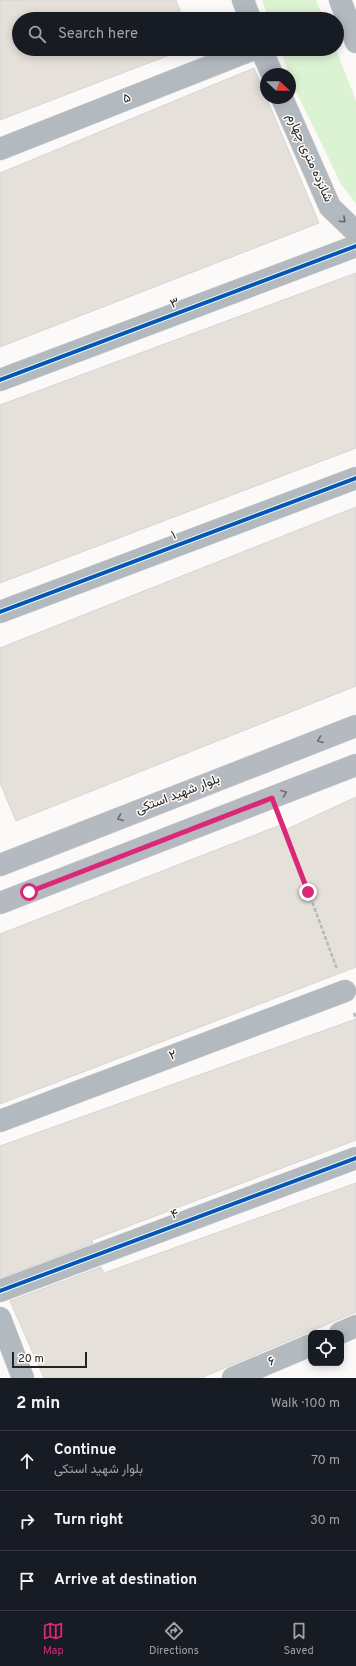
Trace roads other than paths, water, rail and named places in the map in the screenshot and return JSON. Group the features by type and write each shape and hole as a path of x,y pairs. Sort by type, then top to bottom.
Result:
{"main road":[{"name":"بلوار شهید استکی","path":"0,865 356,726"},
{"path":"0,903 356,765"}],"street":[{"path":"243,0 247,12"},
{"path":"346,4 356,42"},
{"name":"۵","path":"0,149 236,56"},
{"path":"264,56 269,68"},
{"name":"شانزده متری چهارم","path":"285,104 330,207 356,232"},
{"name":"۳","path":"0,380 356,246"},
{"name":"۱","path":"0,612 356,478"},
{"name":"۲","path":"0,1121 346,991"},
{"name":"۴","path":"0,1291 356,1158"},
{"path":"0,1318 23,1378"},
{"path":"344,1331 356,1326"},
{"name":"۶","path":"233,1378 308,1346"}]}
